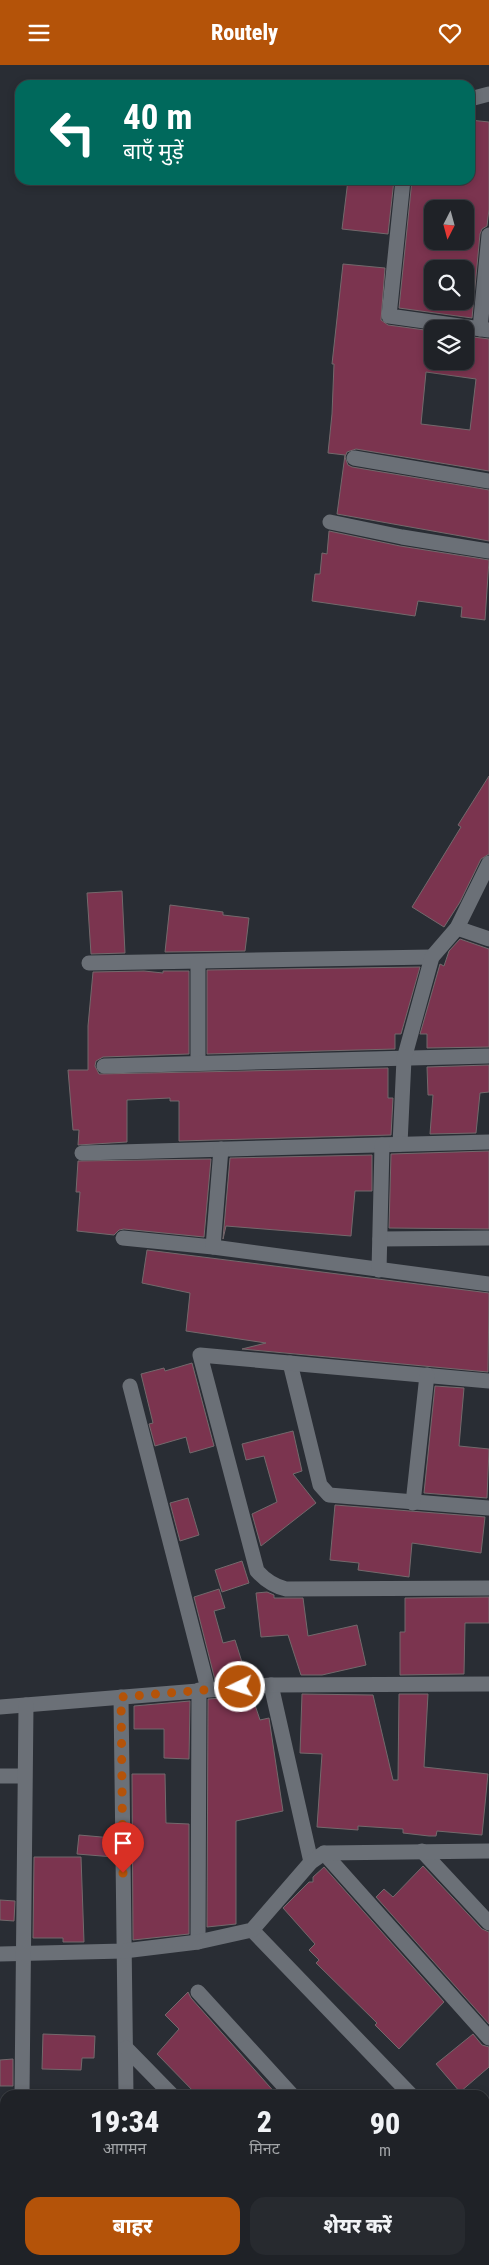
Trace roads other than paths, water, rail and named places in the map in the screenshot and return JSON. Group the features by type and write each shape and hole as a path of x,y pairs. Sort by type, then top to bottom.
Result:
{"street":[{"path":"475,98 489,94"},
{"path":"402,185 388,316 485,330 489,235"},
{"path":"354,458 489,481"},
{"path":"330,522 410,539 489,551"},
{"path":"400,1144 404,1059 432,957 457,928 489,863"},
{"path":"457,928 489,939"},
{"path":"89,963 198,963 432,957"},
{"path":"198,963 198,1063"},
{"path":"104,1066 489,1056"},
{"path":"82,1153 489,1142"},
{"path":"379,1270 382,1145"},
{"path":"213,1247 221,1149"},
{"path":"123,1238 213,1247 489,1284"},
{"path":"380,1239 489,1238"},
{"path":"489,1381 200,1355 257,1571 263,1579 275,1587 286,1589 489,1588"},
{"path":"290,1363 320,1485 329,1495 489,1508"},
{"path":"413,1503 426,1375"},
{"path":"130,1386 203,1689 198,1942"},
{"path":"0,1707 203,1689 271,1685 489,1684"},
{"path":"271,1685 311,1862"},
{"path":"121,1697 126,2090"},
{"path":"22,2090 26,1705"},
{"path":"0,1776 24,1775"},
{"path":"422,1851 489,1923"},
{"path":"0,1954 124,1951 198,1942 252,1930 311,1862 324,1853 489,1851"},
{"path":"324,1853 489,2038"},
{"path":"252,1930 405,2090"},
{"path":"198,1992 287,2090"},
{"path":"126,2048 167,2090"}]}
